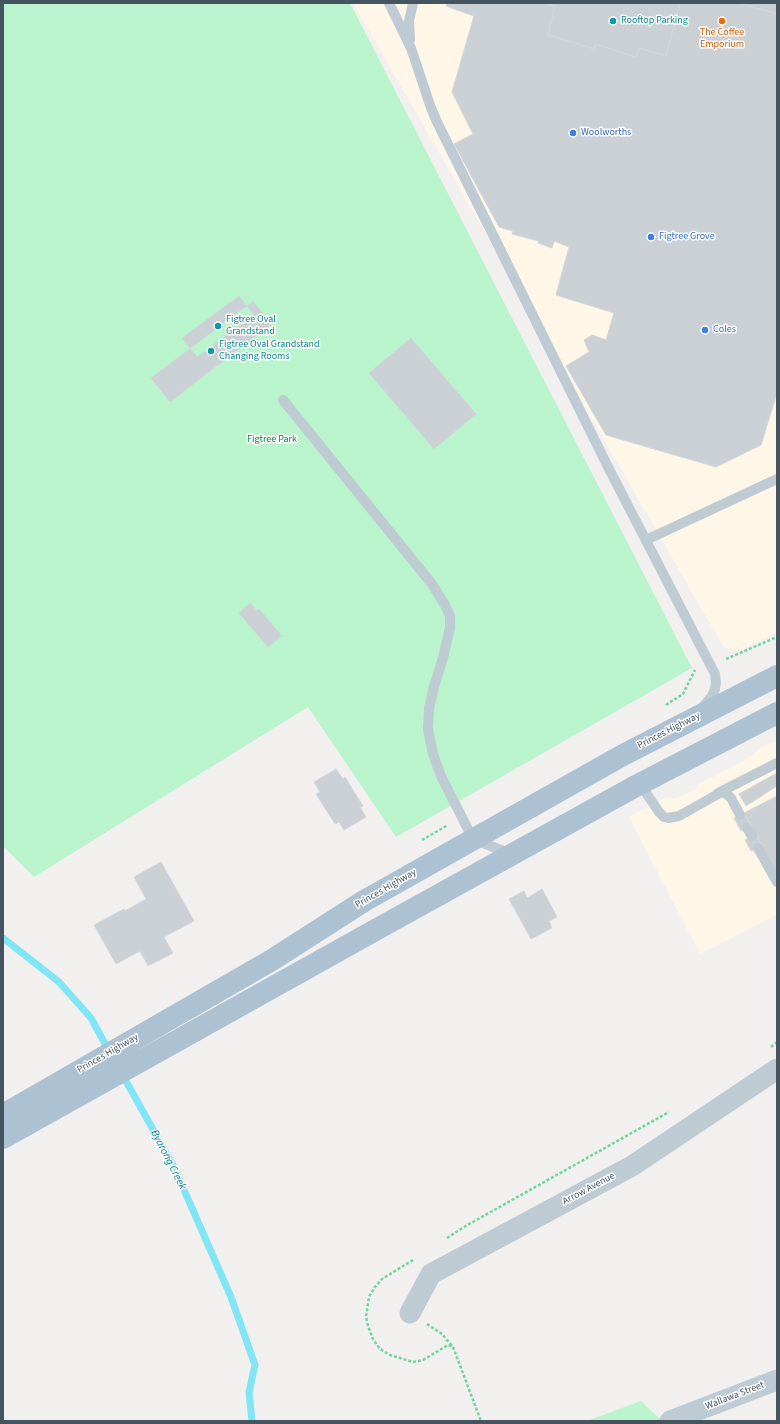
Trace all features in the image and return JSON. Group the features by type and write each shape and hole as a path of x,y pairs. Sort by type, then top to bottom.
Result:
{"main road":[{"name":"Princes Highway","path":"3,1115 272,960 364,901 473,839 623,755 777,676"},
{"path":"3,1138 640,784 777,713"}],"street":[{"name":"Arrow Avenue","path":"410,1313 431,1274 632,1166 777,1069"},
{"name":"Wallawa Street","path":"670,1421 777,1380"}],"lane":[{"path":"389,3 411,48 437,122 646,540 711,666 716,679 715,689 706,704 688,721"},
{"path":"411,48 409,21 413,3"},
{"path":"283,400 432,584 445,605 450,616 450,628 429,708 428,729 433,754 441,776 473,839 513,854"},
{"path":"646,540 777,479"},
{"path":"640,784 659,812 664,817 672,819 777,763"},
{"path":"718,794 724,792 731,798 740,815"},
{"path":"758,848 777,882"}],"path":[{"path":"410,1313 442,1334 453,1347 481,1421"}],"shaded area":[{"name":"Figtree Grove","path":"353,3 777,3 777,632 743,649 724,648"},
{"path":"777,740 777,915 700,954 629,817 665,798 677,798 696,789 699,784 744,761 762,747"}],"green space":[{"name":"Figtree Park","path":"3,3 350,3 692,668 396,837 308,707 34,877 3,846"},
{"path":"641,1401 662,1421 587,1421"}],"building":[{"name":"Figtree Grove","path":"447,3 544,3 555,6 548,35 594,49 595,44 636,57 639,48 666,56 680,3 739,3 777,14 777,393 761,445 716,467 606,435 566,366 589,352 584,340 592,335 606,340 614,313 556,295 569,247 554,241 552,248 538,243 539,241 512,234 513,231 499,227 454,144 473,134 452,92 474,16 446,6"},
{"name":"Rooftop Parking","path":"544,3 680,3 666,56 639,48 636,57 595,44 594,49 548,35 555,6"},
{"path":"739,3 777,3 777,14"},
{"name":"Figtree Oval Grandstand","path":"239,296 254,315 197,357 182,338"},
{"name":"Figtree Oval Grandstand Changing Rooms","path":"253,301 271,324 170,402 151,378"},
{"path":"411,338 476,414 434,449 369,373"},
{"path":"250,603 257,611 259,609 282,636 268,647 239,613"},
{"path":"336,769 343,779 345,777 363,806 360,807 366,817 344,830 339,822 335,824 316,794 320,792 314,782"},
{"path":"777,773 777,786 746,806 739,794"},
{"path":"777,796 777,872 776,873 744,813"},
{"path":"740,815 746,816 753,829 747,828 741,831 734,818"},
{"path":"752,836 757,837 764,849 758,848 751,851 745,840"},
{"path":"161,862 194,921 164,937 173,953 148,966 140,951 116,964 94,925 124,909 125,911 146,899 134,877"},
{"path":"542,889 557,917 549,921 552,928 531,939 509,899 524,891 527,898"}],"waterway":[{"name":"Byarong Creek","path":"3,938 59,982 91,1018 109,1051"},
{"name":"Byarong Creek","path":"122,1074 174,1167 231,1297 255,1365 249,1392 252,1421"}],"place":[{"name":"Rooftop Parking","path":"613,21"},
{"name":"The Coffee Emporium","path":"722,21"},
{"name":"Woolworths","path":"573,133"},
{"name":"Figtree Grove","path":"651,237"},
{"name":"Figtree Oval Grandstand","path":"218,326"},
{"name":"Coles","path":"705,330"},
{"name":"Figtree Oval Grandstand Changing Rooms","path":"211,351"}]}
